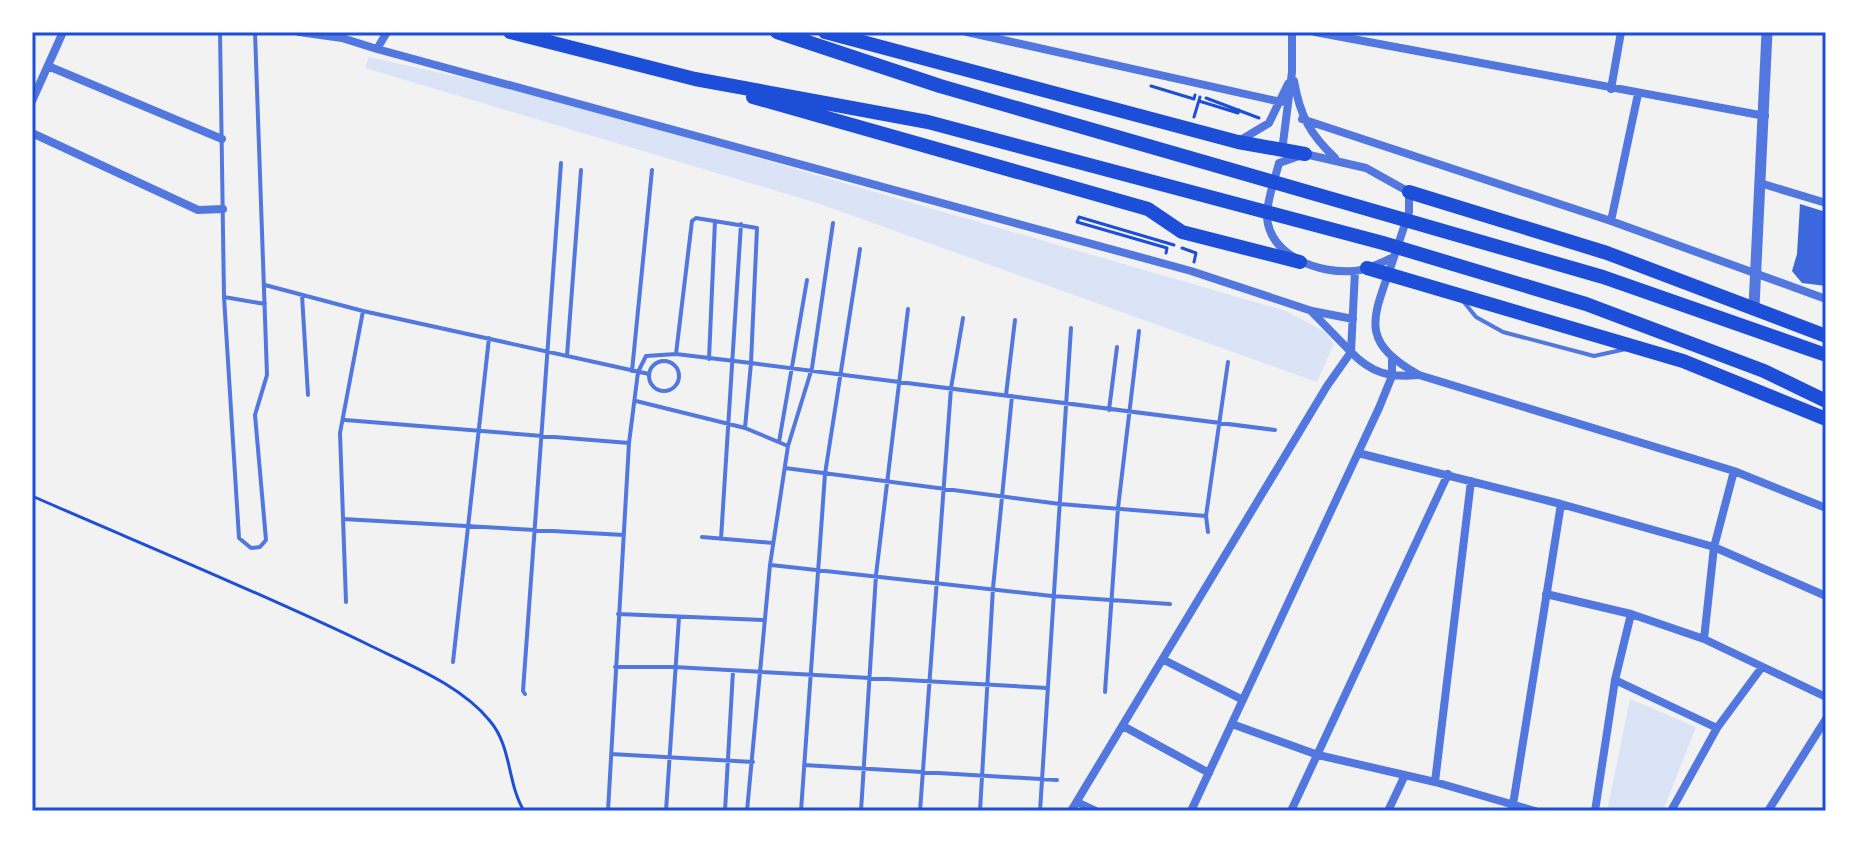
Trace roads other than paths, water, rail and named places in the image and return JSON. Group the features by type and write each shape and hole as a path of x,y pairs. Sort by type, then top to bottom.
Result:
{"highway":[{"path":"510,32 695,79 1148,209 1182,232 1300,262"},
{"path":"777,32 940,86 1603,277 1826,355"},
{"path":"825,32 1238,142 1305,154"},
{"path":"695,79 928,122 1383,243 1586,304 1764,371 1826,401"},
{"path":"1409,192 1607,253 1826,336"},
{"path":"1361,269 1683,361 1826,419"}],"street":[{"path":"32,101 63,32"},
{"path":"299,32 342,38 1191,271 1312,311 1353,319"},
{"path":"377,49 387,32"},
{"path":"967,32 1281,102"},
{"path":"1292,32 1292,72 1283,148 1267,218 1277,244 1300,262 1361,269 1394,257"},
{"path":"1315,32 1765,116"},
{"path":"1611,89 1621,32"},
{"path":"1754,307 1767,32"},
{"path":"48,66 222,139"},
{"path":"1238,142 1269,123 1292,72"},
{"path":"1292,72 1302,119 1311,134 1336,159"},
{"path":"1611,221 1638,94"},
{"path":"1302,119 1611,221 1826,299"},
{"path":"32,133 198,210 223,209"},
{"path":"1279,163 1305,154 1336,159 1366,168 1409,192 1409,212 1374,324 1378,341 1392,360 1419,375 1734,471 1826,508"},
{"path":"1760,183 1826,203"},
{"path":"1071,811 1327,386 1351,352 1361,269"},
{"path":"1312,311 1364,365 1392,376 1419,375"},
{"path":"1191,811 1358,453 1392,376 1392,360"},
{"path":"1358,453 1448,474 1714,547 1826,596"},
{"path":"1704,639 1714,547 1734,471"},
{"path":"1291,811 1448,474"},
{"path":"1435,782 1471,481"},
{"path":"1513,808 1561,504"},
{"path":"1546,594 1631,614 1704,639 1826,697"},
{"path":"1595,811 1615,680 1631,614"},
{"path":"1164,660 1243,700"},
{"path":"1671,811 1717,728 1762,667"},
{"path":"1615,680 1717,728"},
{"path":"1768,811 1826,719"},
{"path":"1232,724 1318,755 1435,782 1513,808 1535,811"},
{"path":"1123,726 1209,773"},
{"path":"1388,811 1405,775"},
{"path":"1077,802 1096,811"}],"lane":[{"path":"220,32 224,297 239,538 251,548 260,547 266,540 255,415 267,375 255,32"},
{"path":"525,694 533,529 561,163"},
{"path":"567,356 581,170"},
{"path":"608,811 629,443 636,401 635,372 652,170"},
{"path":"676,354 692,221 715,221 757,228 745,428"},
{"path":"709,359 715,221"},
{"path":"747,811 763,620 773,543 788,446 812,368 833,223"},
{"path":"721,539 741,224"},
{"path":"801,811 825,474 860,249"},
{"path":"779,442 807,280"},
{"path":"265,285 363,311 649,374"},
{"path":"302,295 308,395"},
{"path":"1458,296 1476,317 1503,332 1594,356 1633,347"},
{"path":"224,297 266,304"},
{"path":"861,811 876,575 908,309"},
{"path":"346,602 340,433 345,420 363,311"},
{"path":"920,811 951,388 963,318"},
{"path":"1006,395 1015,320"},
{"path":"1040,811 1071,328"},
{"path":"1105,692 1114,600 1118,508 1139,331"},
{"path":"453,662 489,338"},
{"path":"1109,410 1117,347"},
{"path":"635,372 646,356 676,354 812,368 898,382 1275,430"},
{"path":"667,361 675,365 679,375 673,388 663,391 651,384 649,374 657,362 667,361"},
{"path":"1208,532 1206,516 1228,362"},
{"path":"980,811 1000,495 1012,396"},
{"path":"636,401 745,428 788,446"},
{"path":"345,420 629,443"},
{"path":"785,468 1060,504 1206,516"},
{"path":"343,519 624,535"},
{"path":"702,537 773,543"},
{"path":"770,565 1052,596 1170,604"},
{"path":"618,614 763,620"},
{"path":"666,811 679,617"},
{"path":"615,667 674,667 1047,688"},
{"path":"725,811 733,671"},
{"path":"611,754 753,762"},
{"path":"804,765 864,766 1057,780"}]}
